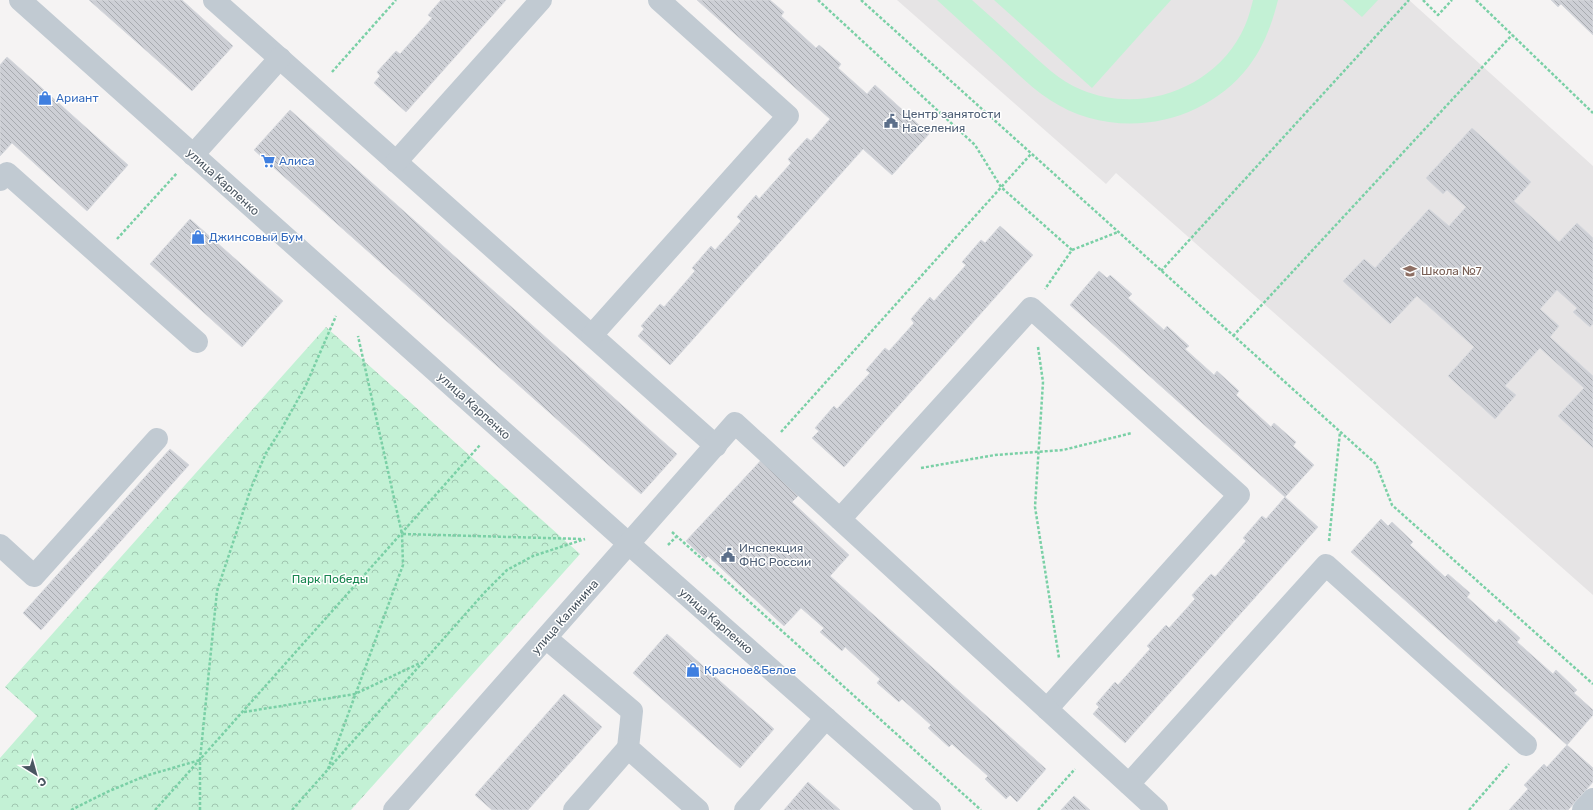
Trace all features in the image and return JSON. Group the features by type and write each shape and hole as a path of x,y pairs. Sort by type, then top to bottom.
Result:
{"street":[{"name":"улица Карпенко","path":"20,0 628,544 930,810"},
{"path":"214,0 716,446"},
{"path":"396,162 541,0"},
{"path":"592,335 788,116 659,0"},
{"path":"193,155 280,58"},
{"path":"0,180 7,173 197,342"},
{"path":"840,520 1032,308 1239,495 1047,709"},
{"name":"улица Калинина","path":"394,810 735,423 764,450"},
{"path":"0,545 34,576 156,439"},
{"path":"764,450 1157,810"},
{"path":"1129,784 1326,565 1526,745"},
{"path":"546,638 632,711 628,748 574,810"},
{"path":"745,810 826,718"},
{"path":"628,748 698,810"},
{"path":"1583,810 1593,799"}],"path":[{"path":"316,90 396,0"},
{"path":"818,0 975,145 1001,187 1072,250"},
{"path":"861,0 1376,464 1392,505 1593,684"},
{"path":"1161,270 1409,0"},
{"path":"1423,0 1438,15 1452,0"},
{"path":"1476,0 1593,113"},
{"path":"1233,336 1512,35"},
{"path":"764,450 1031,154"},
{"path":"102,257 177,173"},
{"path":"1032,308 1072,250 1118,232"},
{"path":"200,810 200,760 217,591 266,452 282,428 306,385 336,316"},
{"path":"328,769 403,565 402,534 358,335"},
{"path":"1037,345 1043,382 1035,507 1064,690"},
{"path":"918,469 995,455 1063,450 1161,425"},
{"path":"1326,565 1340,432"},
{"path":"155,810 480,445"},
{"path":"653,516 981,810"},
{"path":"292,810 422,662 484,593 507,570 533,556 585,539 402,534"},
{"path":"243,712 355,694 422,662"},
{"path":"1469,810 1526,745"},
{"path":"1038,810 1092,751"},
{"path":"71,810 106,792 145,776 200,760"}],"shaded area":[{"name":"Школа №7","path":"897,0 1409,0 1593,166 1593,595 1116,173 1106,184"}],"green space":[{"path":"937,0 972,0 1058,77 1082,90 1104,97 1127,99 1150,98 1172,92 1193,83 1212,70 1228,53 1243,30 1253,0 1278,0 1273,18 1259,51 1249,66 1230,86 1208,103 1183,114 1156,121 1129,124 1102,121 1075,113 1050,100 1026,82"},
{"path":"994,0 1171,0 1092,88"},
{"path":"1343,0 1378,0 1362,17"},
{"name":"Парк Победы","path":"326,327 580,554 351,810 0,810 0,758 37,716 5,687"}],"building":[{"path":"89,0 182,0 233,46 192,91"},
{"path":"441,0 506,0 406,112 374,83 380,76 377,72 396,51 400,54 432,18 428,15"},
{"path":"697,0 770,0 784,12 781,16 816,48 819,45 841,64 838,68 867,94 875,85 929,134 892,175 863,149 670,365 638,336 644,329 641,326 660,304 664,307 695,271 692,268 711,246 715,250 741,221 737,217 756,195 759,199 791,163 788,159 807,138 811,141 830,119"},
{"path":"1551,0 1593,0 1593,35 1561,4 1558,7"},
{"path":"7,57 128,165 87,211 12,143 0,156 0,65"},
{"path":"290,110 677,454 641,494 254,150"},
{"path":"1472,128 1531,182 1514,201 1559,242 1577,223 1593,238 1593,324 1590,327 1573,312 1577,308 1557,290 1540,309 1559,326 1550,337 1593,376 1593,448 1558,416 1584,388 1540,348 1505,386 1516,395 1495,419 1448,376 1474,347 1417,296 1390,324 1343,281 1364,259 1375,268 1429,209 1449,226 1466,207 1447,190 1443,194 1426,178"},
{"path":"190,219 283,301 242,347 150,264"},
{"path":"1000,226 1033,255 844,467 812,438 819,431 815,428 834,406 837,409 870,373 866,370 885,348 889,351 914,323 911,319 930,297 934,301 966,265 962,262 981,240 985,243"},
{"path":"1099,271 1107,278 1110,275 1132,294 1128,298 1164,330 1167,326 1189,346 1185,349 1214,375 1217,371 1239,391 1236,395 1271,427 1274,423 1296,442 1293,446 1314,465 1285,497 1070,305"},
{"path":"170,449 189,465 41,630 23,613"},
{"path":"765,456 803,491 792,502 849,555 830,576 1046,769 1017,802 1010,795 1006,799 985,779 988,776 952,744 949,747 928,728 931,725 902,699 899,702 877,683 880,679 845,647 842,651 820,632 824,628 801,608 784,626 708,556 705,559 686,541"},
{"path":"1285,497 1318,527 1125,743 1093,714 1099,707 1096,704 1115,682 1118,685 1150,649 1147,646 1166,625 1169,628 1195,599 1192,595 1211,574 1215,577 1246,541 1243,538 1262,516 1266,519"},
{"path":"1381,519 1388,526 1392,522 1413,542 1410,545 1445,577 1448,574 1470,593 1467,597 1496,623 1499,619 1520,638 1517,642 1553,674 1556,670 1577,690 1574,693 1593,710 1593,715 1567,745 1351,552"},
{"path":"667,634 774,729 740,768 633,673"},
{"path":"564,694 602,727 528,810 492,810 475,795"},
{"path":"1567,745 1593,768 1593,782 1568,810 1509,810 1528,789 1524,785 1544,764 1547,767"},
{"path":"808,782 840,810 784,810"},
{"path":"1074,796 1090,810 1061,810"}],"place":[{"name":"Ариант","path":"45,98"},
{"name":"Центр занятости Населения","path":"891,121"},
{"name":"Алиса","path":"268,161"},
{"name":"Джинсовый Бум","path":"198,237"},
{"name":"Школа №7","path":"1410,271"},
{"name":"Инспекция ФНС России","path":"728,555"},
{"name":"Красное&Белое","path":"693,670"}]}
